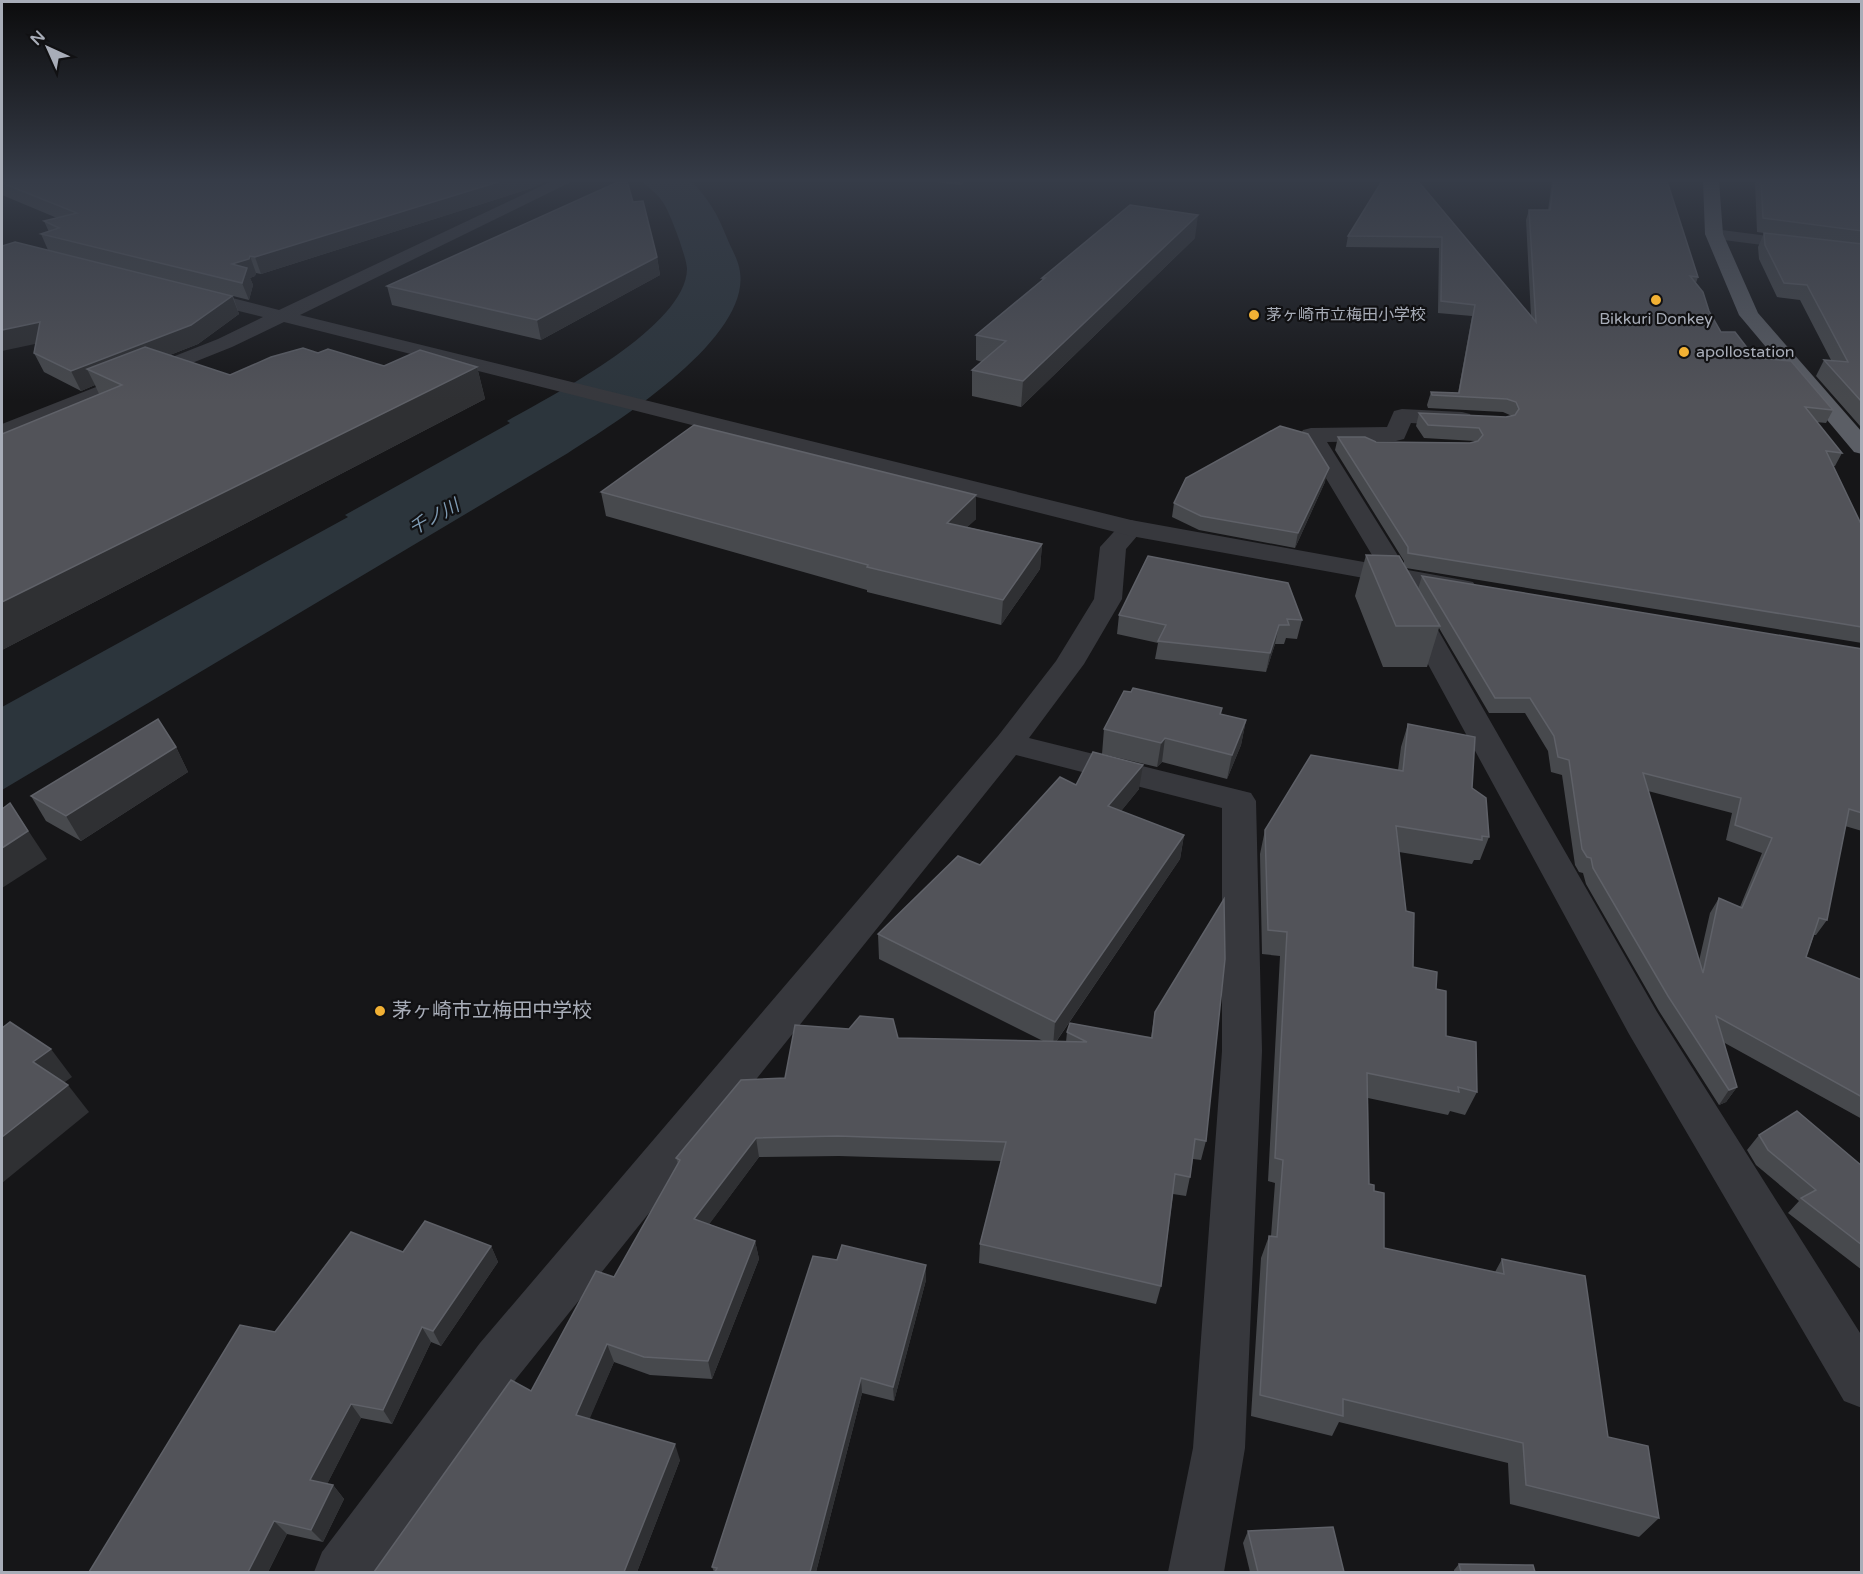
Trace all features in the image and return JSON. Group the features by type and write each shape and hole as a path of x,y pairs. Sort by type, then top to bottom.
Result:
{"highway":[{"path":"1723,254 1749,315 1862,447"}],"street":[{"path":"2,432 225,343 411,254"},
{"path":"172,289 1131,528 1485,591"},
{"path":"1384,574 1389,562 1311,435 1396,434 1402,416 1480,420"},
{"path":"1317,446 1420,446"},
{"path":"342,1572 498,1361 1009,743 1069,664 1108,599 1113,547 1131,528"},
{"path":"1384,574 1643,1023 1862,1383"},
{"path":"1009,743 1239,801 1242,1051 1219,1448 1196,1572"}],"water":[{"name":"千ノ川","path":"683,254 734,254 740,272 737,298 724,324 703,351 647,400 568,453 2,790 2,707 348,517 345,515 510,423 507,421 584,377 642,336 665,314 681,291 687,269"}],"building":[{"path":"2,254 65,254 232,296 191,325 71,371 34,353 40,322 2,330"},
{"path":"125,254 263,254 250,256 249,259 232,264 247,268 242,283"},
{"path":"457,254 656,254 657,257 537,320 387,286"},
{"path":"1070,254 1156,254 1023,381 972,370 1006,341 976,335 1045,278 1042,278"},
{"path":"1442,254 1479,254 1536,322 1532,254 1691,254 1698,277 1690,276 1703,292 1709,311 1721,332 1735,332 1755,358 1791,361 1833,410 1805,407 1842,453 1826,451 1862,526 1862,627 1408,553 1408,547 1338,437 1365,437 1376,442 1470,443 1478,441 1483,435 1479,428 1428,425 1419,413 1506,417 1515,415 1519,409 1516,402 1507,399 1432,395 1431,392 1459,393 1475,305 1441,301"},
{"path":"1770,254 1862,254 1862,402 1824,360 1848,362 1807,285 1784,283"},
{"path":"145,347 230,375 271,357 303,348 318,353 328,349 384,366 420,350 477,367 2,602 2,434 122,385 87,369"},
{"path":"694,425 976,495 947,523 1042,544 1003,600 867,567 868,565 601,492"},
{"path":"1280,426 1308,434 1329,468 1298,533 1201,516 1174,503 1186,478"},
{"path":"1366,555 1399,556 1440,626 1396,626"},
{"path":"1148,556 1288,583 1302,620 1287,619 1289,625 1279,625 1270,653 1158,641 1166,625 1119,615"},
{"path":"1422,576 1862,649 1862,813 1849,809 1827,920 1819,918 1806,957 1862,980 1862,1097 1716,1016 1737,1087 1729,1090 1668,996 1593,868 1591,858 1587,857 1582,849 1569,760 1558,757 1554,736 1530,698 1495,698","holes":["1643,773 1741,798 1735,825 1772,838 1742,908 1719,898 1703,973"]},
{"path":"1133,688 1222,708 1220,714 1246,720 1232,755 1165,738 1161,743 1104,729 1124,691 1131,692"},
{"path":"158,719 176,747 66,816 31,796"},
{"path":"1408,724 1475,737 1472,788 1486,798 1489,837 1482,836 1482,840 1396,826 1406,911 1414,913 1413,967 1437,972 1436,989 1446,991 1446,1036 1476,1042 1477,1092 1458,1087 1459,1092 1367,1073 1369,1184 1374,1185 1374,1191 1384,1193 1384,1248 1504,1274 1502,1259 1585,1276 1608,1437 1648,1446 1659,1518 1526,1485 1523,1443 1343,1399 1343,1416 1260,1395 1269,1236 1277,1237 1283,1160 1275,1158 1287,932 1268,930 1265,830 1311,755 1403,771"},
{"path":"1093,752 1143,765 1108,806 1184,835 1055,1022 878,934 958,856 980,865 1060,777 1076,785"},
{"path":"10,803 28,831 2,848 2,809"},
{"path":"1224,899 1225,959 1206,1141 1195,1139 1190,1177 1175,1174 1161,1286 980,1244 1006,1142 838,1136 756,1138 694,1219 755,1241 708,1361 644,1357 607,1344 576,1415 675,1444 624,1572 374,1572 511,1380 531,1391 596,1271 614,1277 680,1160 676,1158 741,1080 785,1078 795,1025 849,1029 860,1016 893,1019 898,1038 1087,1042 1067,1032 1070,1023 1152,1038 1155,1012"},
{"path":"10,1022 51,1049 33,1062 68,1085 2,1137 2,1028"},
{"path":"1797,1111 1862,1166 1862,1245 1801,1198 1816,1190 1768,1150 1759,1135"},
{"path":"425,1221 491,1246 433,1331 422,1327 383,1410 351,1404 310,1480 333,1485 311,1530 274,1521 248,1572 89,1572 240,1325 275,1332 351,1232 403,1252"},
{"path":"842,1245 926,1265 893,1387 861,1378 810,1572 715,1572 717,1568 712,1567 813,1256 837,1260"},
{"path":"1333,1527 1344,1572 1258,1572 1248,1531"},
{"path":"1459,1564 1533,1565 1535,1572 1461,1572"}],"place":[{"name":"Bikkuri Donkey","path":"1656,300"},
{"name":"茅ヶ崎市立梅田小学校","path":"1254,315"},
{"name":"apollostation","path":"1684,352"},
{"name":"茅ヶ崎市立梅田中学校","path":"380,1011"}]}
